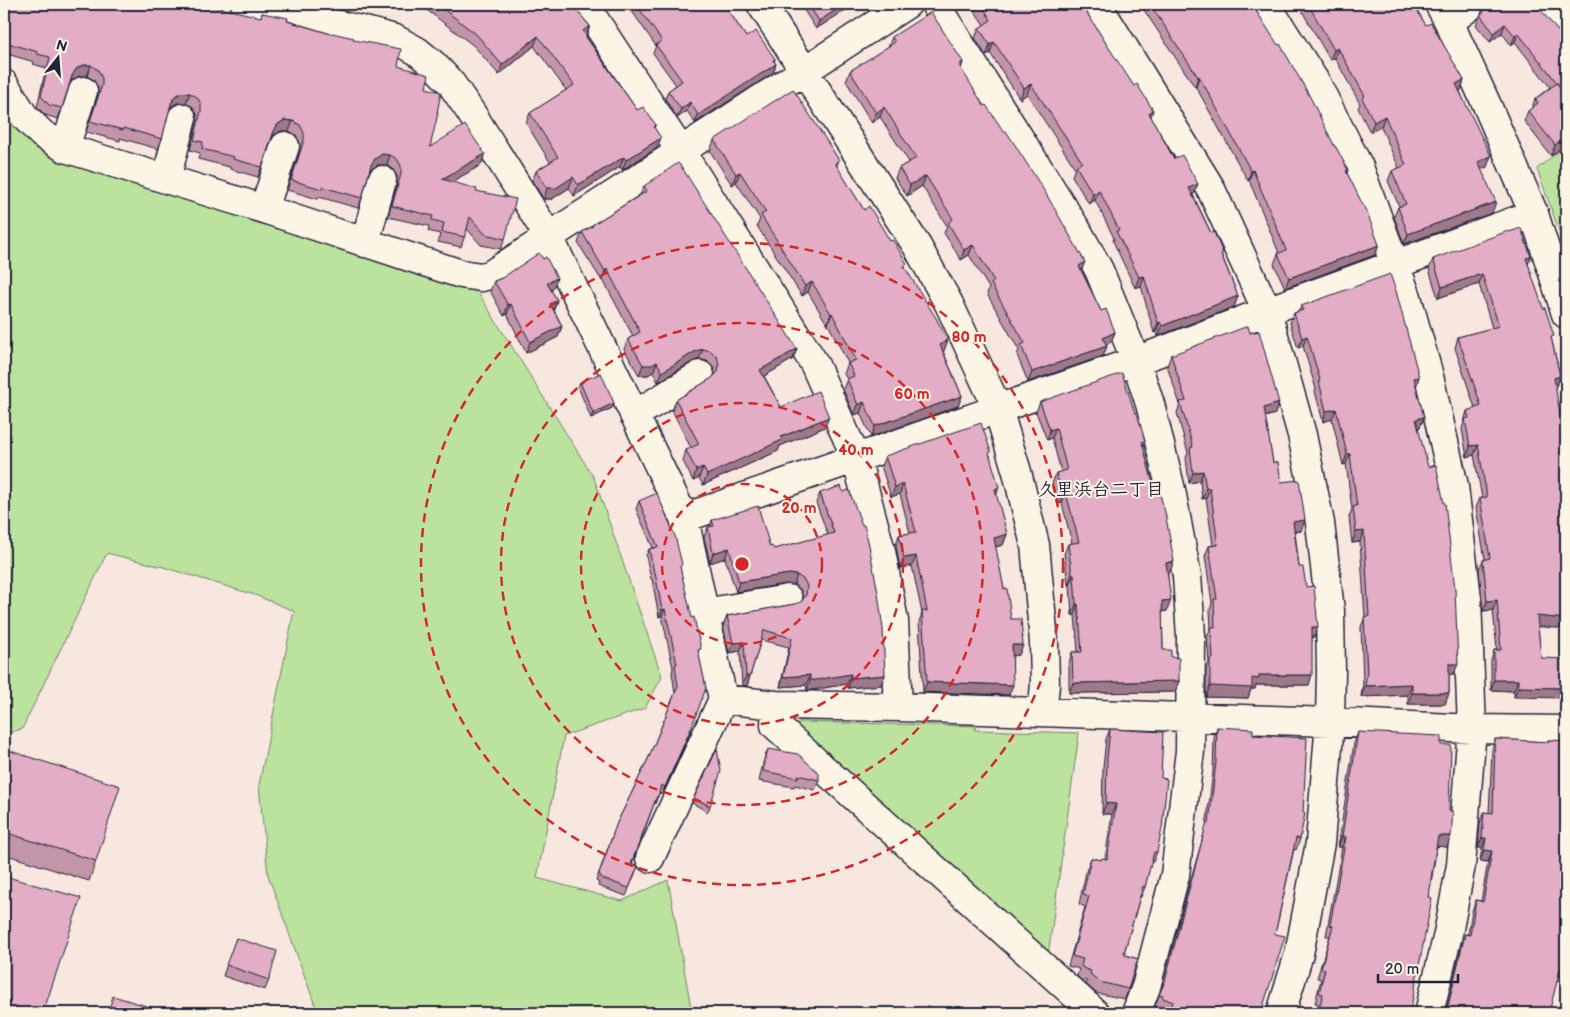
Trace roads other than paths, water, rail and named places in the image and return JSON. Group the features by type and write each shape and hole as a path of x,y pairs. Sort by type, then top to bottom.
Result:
{"street":[{"path":"245,4 365,31 395,40 417,51 450,82 470,110 549,238 684,518 723,700 650,858"},
{"path":"584,4 680,150 814,363 856,458 881,550 894,621 898,707"},
{"path":"761,4 917,246 948,304 998,409 1020,482 1035,545 1044,642 1045,685 1042,712"},
{"path":"4,84 24,116 42,134 65,148 264,209 461,274 481,277 490,275 549,238 680,150 907,4"},
{"path":"935,4 1078,232 1099,270 1136,361 1150,404 1187,576 1191,636 1190,751 1175,876 1146,987 1136,1013"},
{"path":"1098,4 1210,187 1267,311 1302,435 1320,523 1330,611 1330,722 1320,843 1299,954 1282,1013"},
{"path":"1266,4 1316,83 1359,167 1407,297 1429,376 1454,486 1467,598 1472,729 1461,865 1448,934 1429,1013"},
{"path":"1473,4 1444,13 1486,103 1534,214 1566,314"},
{"path":"1545,4 1566,30"},
{"path":"65,148 83,91"},
{"path":"166,179 182,118"},
{"path":"264,209 285,146"},
{"path":"365,243 382,180"},
{"path":"684,518 1136,361 1267,311 1534,214"},
{"path":"634,415 700,375"},
{"path":"704,613 788,599"},
{"path":"723,700 776,705 898,707 1330,722 1472,729 1566,730"},
{"path":"776,705 775,725 1095,1013"}],"district":[{"name":"久里浜台二丁目","path":"1101,489"}]}
